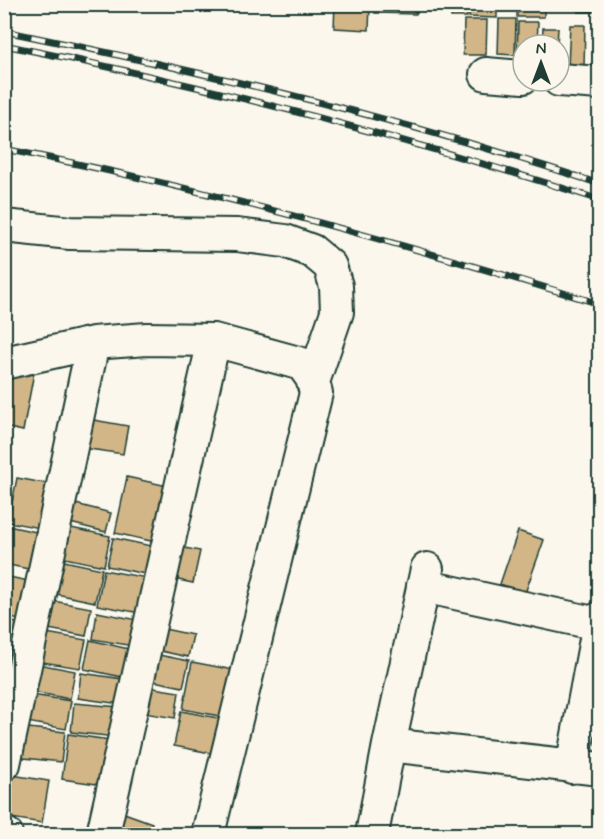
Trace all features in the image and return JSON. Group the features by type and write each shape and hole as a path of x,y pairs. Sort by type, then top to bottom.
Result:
{"street":[{"path":"486,74 511,76"},
{"path":"571,81 600,83"},
{"path":"4,226 70,233 237,235 285,241 312,251 330,266 336,286 336,312 314,382"},
{"path":"4,363 93,343 147,339 213,340 302,364 314,382 316,393 208,834"},
{"path":"103,834 213,340"},
{"path":"4,764 93,343"},
{"path":"372,834 389,745 425,578 599,621 586,768 389,745"}],"building":[{"path":"335,4 370,4 369,30 334,28"},
{"path":"376,4 416,4 416,14 375,13"},
{"path":"451,4 467,4 467,17 451,17"},
{"path":"470,4 497,4 497,18 469,17"},
{"path":"517,4 544,4 544,17 517,17"},
{"path":"578,4 593,4 593,12 578,12"},
{"path":"499,19 516,19 516,33 511,33 511,55 498,54"},
{"path":"464,20 487,20 486,55 463,55"},
{"path":"518,22 538,22 538,33 518,33"},
{"path":"570,25 585,25 584,67 571,66"},
{"path":"543,28 558,28 558,33 543,33"},
{"path":"35,367 23,431 4,427 4,374"},
{"path":"88,419 128,426 123,454 83,448"},
{"path":"127,477 172,487 160,543 115,533"},
{"path":"17,478 60,486 51,530 8,522"},
{"path":"4,492 10,493 5,526 4,526"},
{"path":"72,503 111,513 106,532 66,522"},
{"path":"8,526 51,535 43,572 4,564 4,545"},
{"path":"66,527 110,536 104,566 60,557"},
{"path":"518,531 544,540 525,593 500,584"},
{"path":"113,538 156,547 150,575 107,566"},
{"path":"170,545 200,551 193,583 164,577"},
{"path":"64,561 102,569 95,602 56,594"},
{"path":"104,570 147,578 140,613 97,605"},
{"path":"4,576 39,583 31,622 4,617"},
{"path":"48,600 91,608 86,636 43,628"},
{"path":"97,612 138,620 133,646 93,639"},
{"path":"4,620 29,626 22,654 4,649"},
{"path":"155,627 193,635 188,657 151,649"},
{"path":"41,632 86,640 80,668 36,661"},
{"path":"90,640 133,650 127,678 84,669"},
{"path":"149,653 189,661 183,687 144,679"},
{"path":"192,662 234,670 225,717 183,709"},
{"path":"33,663 75,671 70,699 28,691"},
{"path":"81,673 123,679 120,704 78,698"},
{"path":"141,686 179,692 175,718 137,712"},
{"path":"25,694 71,701 66,729 21,721"},
{"path":"74,703 119,707 116,737 71,732"},
{"path":"181,711 223,719 216,754 174,746"},
{"path":"19,727 65,732 61,762 15,757"},
{"path":"68,734 109,740 103,785 62,779"},
{"path":"12,775 49,781 42,823 5,817"},
{"path":"116,810 152,823 148,834 107,834"}],"railway":[{"path":"4,31 304,98 453,138 600,184"},
{"path":"4,45 154,77 304,114 452,155 600,200"},
{"path":"4,149 80,164 229,199 452,260 600,304"}]}
